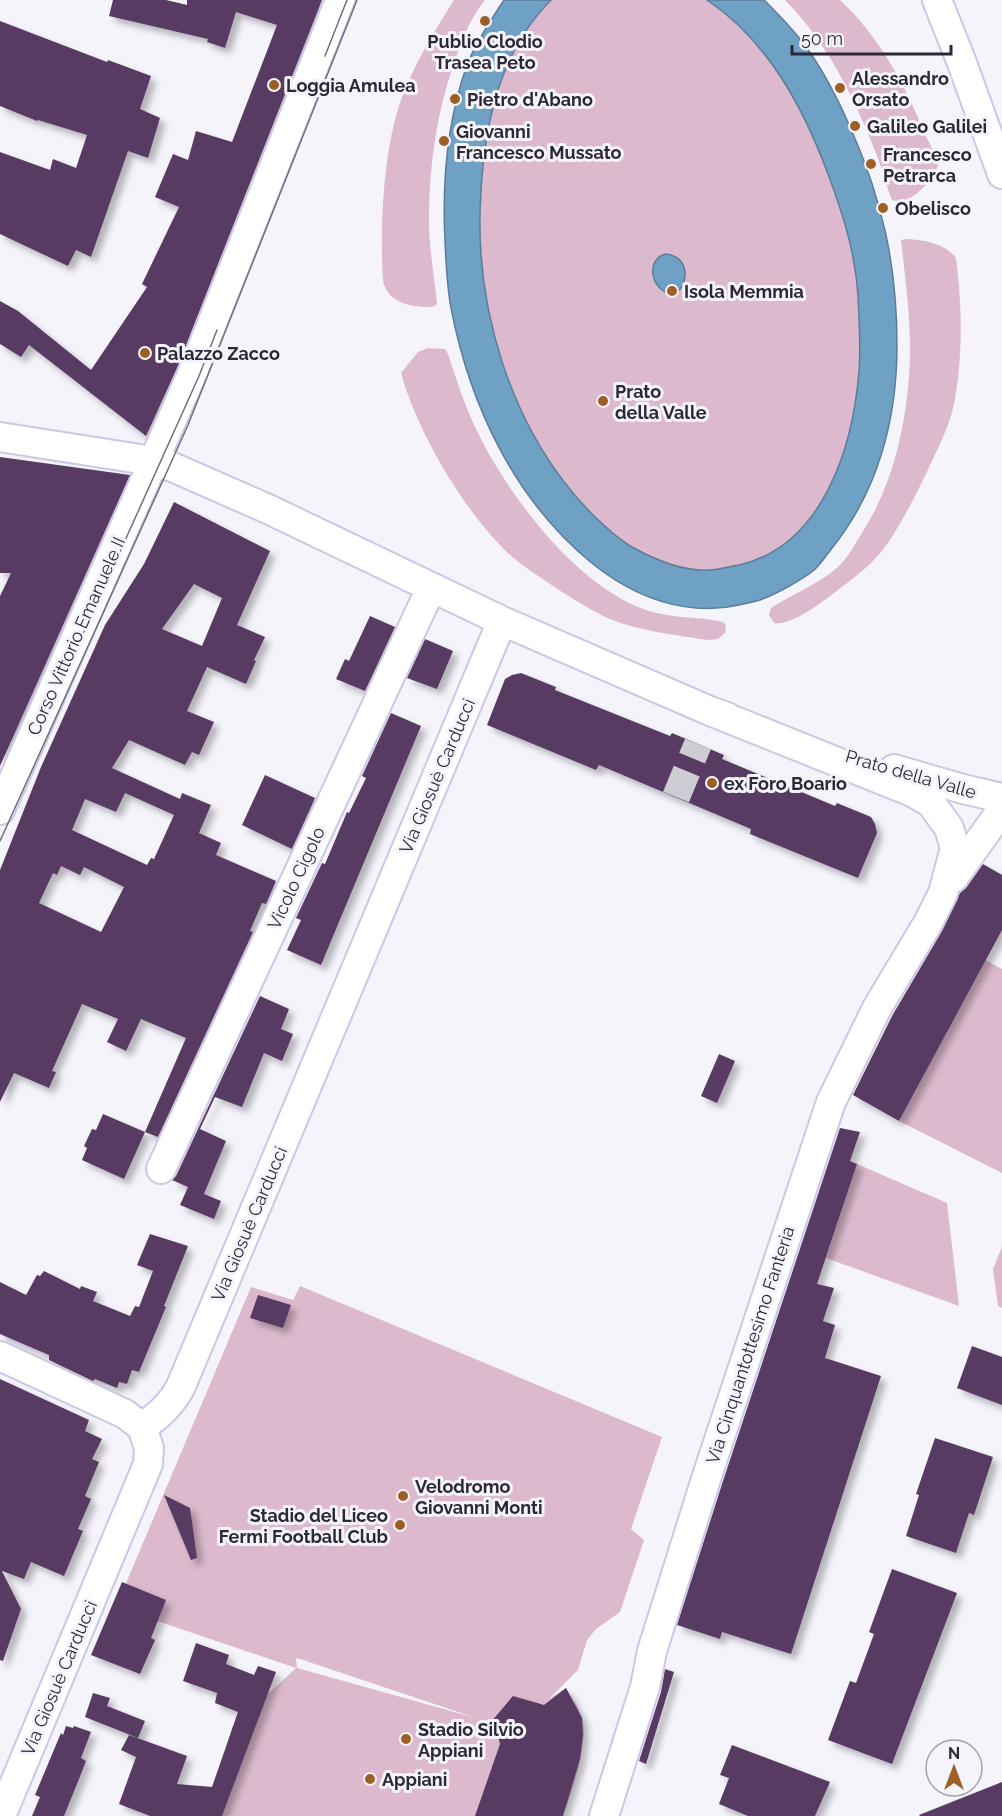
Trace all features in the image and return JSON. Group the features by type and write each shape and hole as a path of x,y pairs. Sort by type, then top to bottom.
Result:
{"street":[{"path":"153,461 192,374 340,0"},
{"path":"937,0 1002,174"},
{"name":"Prato della Valle","path":"0,437 153,461 170,466 222,488 502,621 710,711 851,757 1002,798"},
{"name":"Corso Vittorio Emanuele II","path":"0,810 153,461"},
{"name":"Vicolo Cigolo","path":"161,1169 431,588"},
{"name":"Via Giosuè Carducci","path":"3,1802 147,1464 149,1448 142,1427 174,1400 181,1386 502,621"},
{"name":"Via Cinquantottesimo Fanteria","path":"710,711 912,792 931,803 949,828 954,848 943,893"},
{"name":"Via Cinquantottesimo Fanteria","path":"604,1816 645,1687 652,1651 707,1476 831,1102 877,1008 928,923 943,893 969,854 1002,813"},
{"path":"0,1356 125,1414 142,1427"}],"shaded area":[{"path":"454,0 485,0 462,40 442,104 430,181 429,220 437,303 435,306 422,307 408,305 395,299 383,282 382,220 385,178 391,137 406,87 425,48"},
{"name":"Isola Memmia","path":"551,0 707,0 729,16 748,35 781,77 807,124 839,204 848,233 858,295 859,371 850,431 841,461 812,515 792,537 768,554 739,565 708,570 674,565 632,547 610,531 590,512 562,479 538,443 518,404 502,363 483,278 480,234 486,139 498,89 507,65 519,42"},
{"path":"785,0 840,0 878,44 908,96 938,166 931,179 913,196 899,201 892,200 869,135 850,93 815,35"},
{"path":"901,240 926,241 940,246 956,258 960,293 960,346 958,382 948,424 909,508 877,557 814,608 789,621 774,623 769,615 771,608 821,579 844,560 874,511 892,467 904,419 909,371 909,321"},
{"path":"428,348 445,349 470,416 493,460 528,512 571,561 595,582 620,598 656,613 723,622 726,625 725,633 718,639 708,640 645,630 621,623 591,610 510,555 493,538 460,495 431,445 408,396 401,373 418,352"},
{"path":"985,960 1002,969 1002,1173 899,1121"},
{"path":"857,1164 947,1203 959,1306 826,1258"},
{"path":"1002,1247 1002,1308 998,1306 993,1269"},
{"name":"Velodromo Giovanni Monti","path":"300,1286 662,1437 631,1529 644,1540 620,1612 596,1629 587,1640 578,1670 549,1699 566,1688 579,1710 584,1728 578,1767 563,1816 201,1816 228,1744 232,1727 296,1668 116,1607 251,1287 293,1300","holes":["297,1658 476,1718 297,1668"]}],"water":[{"path":"504,0 551,0 519,42 507,65 498,89 486,139 480,234 483,278 491,321 518,404 538,443 562,479 590,512 615,535 652,557 685,568 721,569 768,554 792,537 812,515 841,461 850,431 859,371 859,314 854,264 843,219 818,149 795,100 766,55 729,16 707,0 764,0 795,32 811,54 830,85 851,129 872,182 891,261 897,346 889,427 882,453 862,503 823,560 813,571 795,583 758,601 719,608 680,606 643,595 609,576 565,539 541,511 519,481 500,449 484,415 459,345 450,300 445,241 445,174 450,130 467,65 479,40"},
{"path":"666,254 679,259 685,270 683,283 675,294 660,288 653,276 655,262"}],"building":[{"path":"113,0 166,0 187,5 187,0 322,0 177,368 146,436 29,345 21,357 0,344 0,301 18,311 91,370 147,287 142,284 179,207 155,197 173,154 188,160 196,131 232,142 277,25 236,12 225,48 207,42 208,39 109,16"},
{"path":"0,21 107,62 108,60 151,76 140,109 160,118 148,158 128,151 91,257 76,250 68,266 0,234 0,152 50,170 53,159 76,168 87,135 37,121 0,106"},
{"path":"0,457 130,475 0,766 0,596 11,573 0,573"},
{"path":"174,502 270,551 237,625 265,637 246,684 207,667 187,711 214,722 199,755 192,752 185,765 129,740 112,768 180,799 182,793 211,805 199,833 221,843 216,855 276,881 266,904 262,903 250,931 253,932 158,1137 145,1132 186,1038 141,1019 126,1051 107,1042 118,1019 82,1004 52,1071 56,1072 49,1088 14,1073 0,1102 0,870 41,767 105,625 144,564","holes":["194,584 222,598 202,646 162,629","125,793 174,815 154,859 151,858 147,865 72,830 85,799 116,812","61,866 80,875 84,867 124,887 101,932 39,903 53,873 57,875"]},
{"path":"370,616 395,627 365,691 336,679 345,659 349,661"},
{"path":"425,639 453,651 437,689 407,678"},
{"name":"ex Foro Boario","path":"521,673 556,687 555,690 670,736 672,733 724,755 722,759 835,806 837,803 871,817 877,833 858,878 750,834 751,829 599,765 596,770 487,725 505,679"},
{"path":"391,713 421,726 321,965 287,950 301,920 296,918 366,778 362,776"},
{"path":"265,775 315,798 292,849 242,825"},
{"path":"983,864 1002,875 1002,930 899,1121 853,1095 892,1016 942,931 960,893"},
{"path":"260,996 289,1009 281,1029 293,1034 282,1061 264,1053 242,1107 215,1097 200,1129 226,1141 204,1194 221,1201 214,1219 180,1205 188,1187 172,1180 176,1176"},
{"path":"719,1054 735,1061 717,1103 701,1096"},
{"path":"103,1114 145,1132 124,1179 82,1160 87,1148 84,1146 92,1129 96,1130"},
{"path":"840,1128 860,1132 850,1161 857,1164 817,1284 834,1288 823,1321 835,1325 825,1358 881,1376 791,1654 722,1632 720,1639 677,1625"},
{"path":"150,1234 188,1246 139,1372 132,1370 127,1384 119,1382 117,1388 95,1379 93,1381 49,1360 49,1355 0,1334 0,1282 26,1295 37,1275 40,1276 44,1271 80,1289 81,1286 97,1292 93,1301 130,1316 135,1306 139,1307 153,1271 137,1265"},
{"path":"258,1295 291,1305 283,1328 250,1318"},
{"path":"972,1346 1002,1357 1002,1405 957,1388"},
{"path":"0,1379 89,1420 85,1431 102,1439 92,1459 99,1462 85,1496 91,1499 78,1529 83,1531 64,1576 31,1562 24,1579 2,1571 21,1609 3,1661 0,1660"},
{"path":"935,1438 993,1457 974,1515 969,1513 956,1553 906,1536 919,1495 916,1494"},
{"path":"164,1495 190,1508 197,1558 191,1560"},
{"path":"892,1569 957,1593 892,1764 828,1740 850,1681 856,1683 874,1634 869,1632"},
{"path":"122,1582 166,1600 151,1638 155,1640 140,1674 91,1655"},
{"path":"196,1643 229,1655 226,1664 254,1675 258,1666 276,1672 222,1816 150,1816 119,1804 136,1757 121,1750 129,1735 187,1756 177,1784 212,1787 238,1712 215,1703 217,1693 183,1681"},
{"path":"665,1669 674,1672 646,1764 639,1761 661,1692"},
{"path":"566,1688 582,1718 583,1735 580,1759 563,1816 475,1816 500,1744 497,1731 491,1722 513,1696 544,1705"},
{"path":"93,1693 110,1698 107,1706 145,1721 138,1738 85,1717"},
{"path":"66,1726 73,1728 74,1726 91,1732 81,1758 86,1761 64,1816 32,1816 40,1797 35,1795"},
{"path":"732,1745 830,1782 815,1816 748,1816 719,1804 729,1778 720,1775"},
{"path":"1002,1782 1002,1816 919,1815 962,1798 984,1798 984,1789"}],"tunnel":[{"path":"676,797 698,744"}],"tram line":[{"path":"325,56 347,0"},
{"path":"0,841 188,425 357,0"},
{"path":"83,634 199,376 217,330"}],"place":[{"name":"Publio Clodio Trasea Peto","path":"485,21"},
{"name":"Loggia Amulea","path":"274,85"},
{"name":"Alessandro Orsato","path":"840,88"},
{"name":"Pietro d'Abano","path":"455,99"},
{"name":"Galileo Galilei","path":"855,126"},
{"name":"Giovanni Francesco Mussato","path":"444,141"},
{"name":"Francesco Petrarca","path":"871,164"},
{"name":"Obelisco","path":"883,208"},
{"name":"Isola Memmia","path":"672,291"},
{"name":"Palazzo Zacco","path":"145,353"},
{"name":"Prato della Valle","path":"603,401"},
{"name":"ex Foro Boario","path":"712,783"},
{"name":"Velodromo Giovanni Monti","path":"403,1496"},
{"name":"Stadio del Liceo Fermi Football Club","path":"400,1525"},
{"name":"Stadio Silvio Appiani","path":"406,1739"},
{"name":"Appiani","path":"370,1779"}]}
